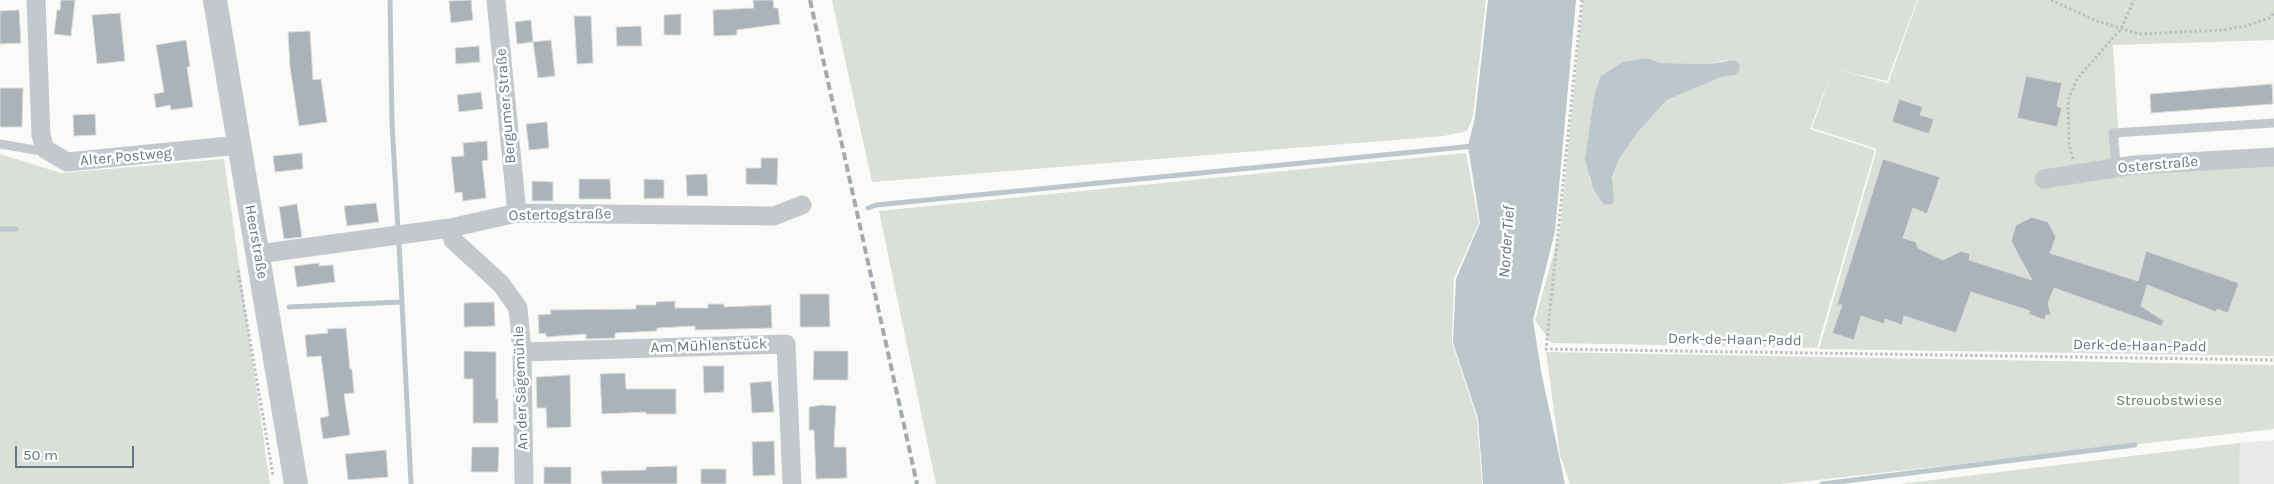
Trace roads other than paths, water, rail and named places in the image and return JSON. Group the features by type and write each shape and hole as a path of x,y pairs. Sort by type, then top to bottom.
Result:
{"street":[{"path":"36,0 40,135 45,149"},
{"name":"Heerstraße","path":"215,0 296,484"},
{"name":"Bergumer Straße","path":"496,0 517,213"},
{"name":"Alter Postweg","path":"45,149 67,162 239,145"},
{"name":"Osterstraße","path":"2044,179 2134,165 2274,157"},
{"name":"Ostertogstraße","path":"258,254 450,228 517,213 774,216 802,205"},
{"name":"An der Sägemühle","path":"450,228 453,240 501,284 518,308 522,352 524,484"},
{"name":"Am Mühlenstück","path":"522,352 786,344 792,484"}],"lane":[{"path":"2116,168 2113,133 2274,123"},
{"path":"0,144 35,150 45,149"}],"water":[{"name":"Norder Tief","path":"1488,0 1576,0 1555,231 1533,320 1541,371 1565,484 1483,484 1478,418 1453,343 1456,279 1480,223 1468,146 1475,117"},
{"path":"1647,58 1660,63 1710,64 1735,60 1740,66 1737,75 1721,77 1667,100 1637,133 1619,159 1612,178 1614,201 1612,204 1604,205 1593,189 1585,159 1595,92 1601,76 1623,62"}],"waterway":[{"path":"390,0 392,122 398,230"},
{"path":"868,208 876,205 1474,146"},
{"path":"0,229 16,229"},
{"path":"399,244 402,302"},
{"path":"289,307 402,302 411,484"},
{"path":"1822,484 2135,445"}],"railway":[{"path":"810,0 917,484"}],"park label":[{"name":"Streuobstwiese","path":"2169,401"}]}
